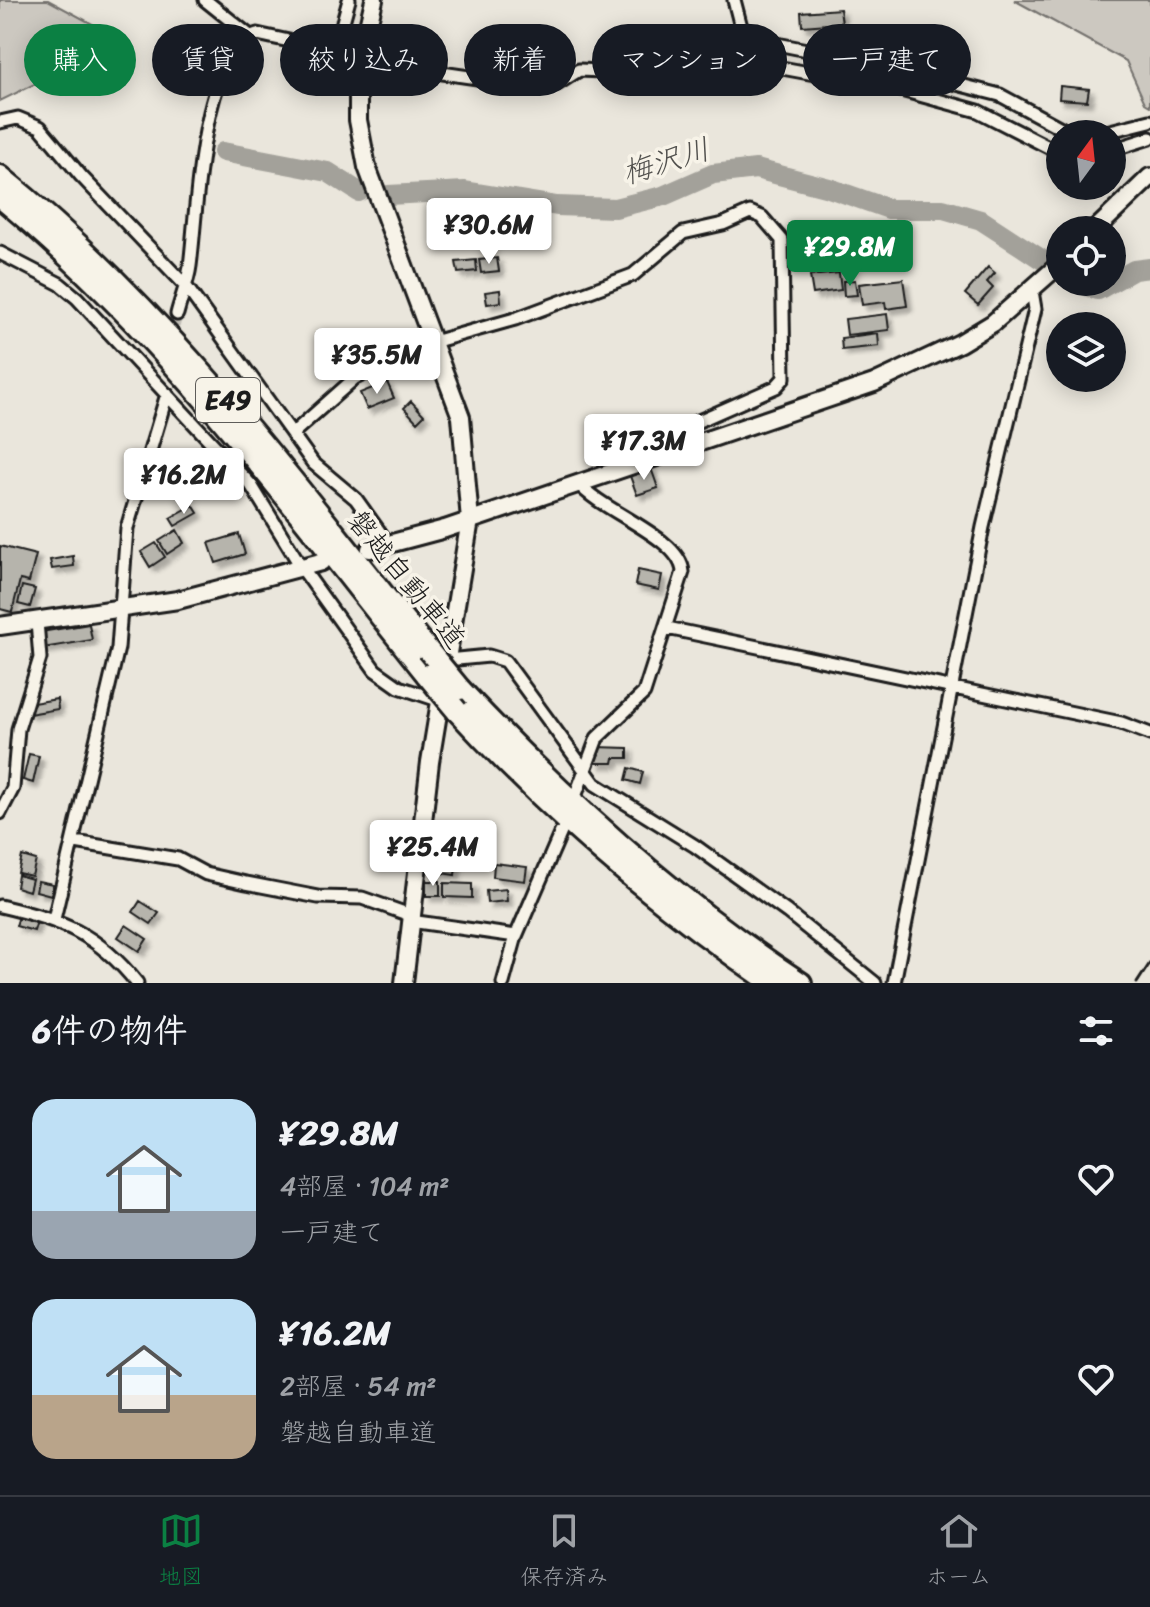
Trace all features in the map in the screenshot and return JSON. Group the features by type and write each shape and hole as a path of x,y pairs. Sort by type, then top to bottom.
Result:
{"highway":[{"name":"磐越自動車道","path":"0,176 115,278 182,348 265,444 460,689 540,772 612,840 678,896 801,983"},
{"name":"磐越自動車道","path":"0,197 104,291 182,371 449,706 528,786 605,856 727,952 772,983"}],"street":[{"path":"205,0 235,24"},
{"path":"264,34 335,51 349,0"},
{"path":"374,0 358,69 358,120 367,167 461,417 470,520 447,660 449,706 410,918 404,983"},
{"path":"734,0 741,27 762,41 1000,95 1046,120"},
{"path":"448,74 538,87 557,84 579,70 625,72 687,60 726,67 782,68 901,90 978,111 1046,146"},
{"path":"177,314 190,270 204,136 215,96"},
{"path":"0,122 18,118 40,127 81,176 185,285 313,463 371,516 389,545"},
{"path":"1126,127 1150,121"},
{"path":"1126,146 1150,138"},
{"path":"1110,216 1150,177"},
{"path":"292,434 355,378 433,342 515,319 633,275 691,229 723,224 750,212 762,217 776,231 784,247 784,378 776,387 678,430 670,440 668,451"},
{"path":"0,253 60,284 77,298 251,485 302,568 387,681 449,706"},
{"path":"370,549 470,520 874,383 960,343 993,323 1046,278"},
{"path":"894,983 983,527 1035,309 1032,291"},
{"path":"158,384 165,370"},
{"path":"54,919 75,842 118,648 127,528 167,394"},
{"path":"576,794 597,738 644,693 682,581 683,566 673,548 596,501 578,483"},
{"path":"0,626 120,611 178,600 321,562"},
{"path":"0,813 13,788 18,729 38,667 37,622"},
{"path":"667,628 1121,723 1150,734"},
{"path":"447,660 489,656 505,661 585,771 604,791 695,846 787,912 875,983"},
{"path":"503,983 516,936 561,832"},
{"path":"75,842 178,859 210,876 318,897 362,898 410,918 516,936"},
{"path":"0,906 54,919 94,940 137,983"}],"shaded area":[{"path":"0,0 48,0 93,24 24,24 24,89 0,101"},
{"path":"1014,0 1150,0 1150,106 1145,103 1126,61"}],"building":[{"path":"840,9 842,23 802,26 801,12"},
{"path":"1060,86 1089,89 1087,101 1059,99"},
{"path":"497,258 499,271 481,273 479,260"},
{"path":"476,260 477,271 458,273 456,262"},
{"path":"988,267 995,273 987,282 993,288 978,305 965,294"},
{"path":"839,273 841,290 813,294 810,276"},
{"path":"903,279 907,306 886,309 885,302 862,305 859,284"},
{"path":"855,280 857,295 844,296 843,281"},
{"path":"500,290 501,302 487,304 485,292"},
{"path":"887,314 889,330 847,335 845,319"},
{"path":"878,333 879,346 842,350 841,338"},
{"path":"387,382 394,398 367,409 360,393"},
{"path":"411,401 424,415 417,422 404,408"},
{"path":"651,468 658,488 637,495 630,476"},
{"path":"193,505 198,513 175,526 170,518"},
{"path":"177,530 184,543 167,554 159,541"},
{"path":"239,534 245,554 216,563 209,543"},
{"path":"156,543 165,557 150,567 141,552"},
{"path":"0,546 36,555 29,582 20,580 12,612 0,609"},
{"path":"73,556 74,566 52,569 50,560"},
{"path":"638,570 662,575 659,590 635,585"},
{"path":"22,586 35,589 30,607 18,604"},
{"path":"89,624 92,640 43,648 41,632"},
{"path":"57,699 58,709 29,714 27,704"},
{"path":"597,747 628,748 628,758 614,758 613,763 596,763"},
{"path":"29,754 39,756 33,783 23,780"},
{"path":"629,768 643,772 640,784 626,780"},
{"path":"443,853 458,854 455,875 441,873"},
{"path":"22,856 36,860 32,876 18,873"},
{"path":"494,863 527,867 525,881 493,877"},
{"path":"18,875 32,879 29,891 16,887"},
{"path":"38,881 53,884 51,895 36,891"},
{"path":"426,881 440,881 440,896 426,896"},
{"path":"444,883 472,884 472,898 444,897"},
{"path":"506,889 507,901 487,903 486,891"},
{"path":"140,901 159,913 151,924 133,912"},
{"path":"19,916 37,921 34,931 16,926"},
{"path":"126,925 147,939 139,951 118,937"}],"waterway":[{"name":"梅沢川","path":"223,152 328,172 359,192"},
{"name":"梅沢川","path":"388,195 465,191 557,206 615,208 663,196 713,174 756,169 829,188 889,209 943,209 981,220 1041,259"},
{"name":"梅沢川","path":"1126,274 1150,268"}],"tunnel":[{"path":"171,342 177,314"}],"railway":[{"path":"1137,983 1150,963"}]}
